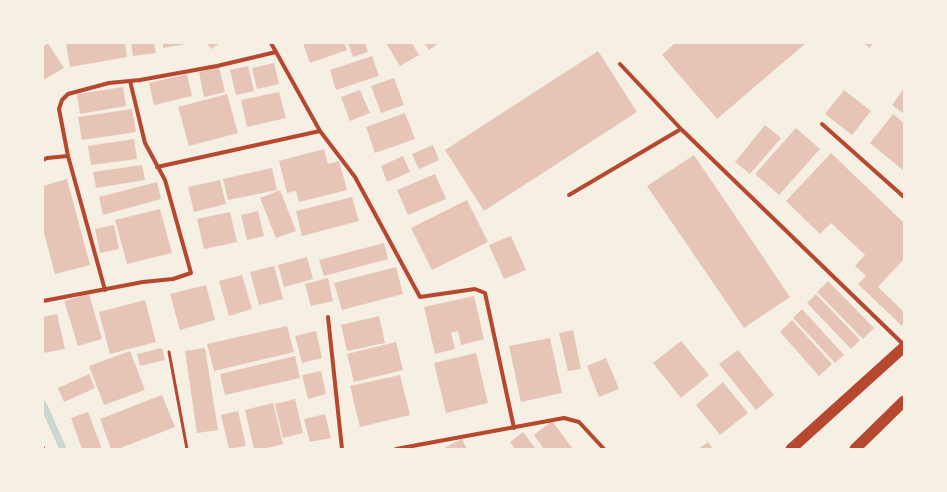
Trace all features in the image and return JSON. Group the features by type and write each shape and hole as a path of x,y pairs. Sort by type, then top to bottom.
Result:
{"highway":[{"path":"791,449 904,346"},
{"path":"854,449 904,401"}],"street":[{"path":"271,43 320,130 355,178 420,297 475,289 485,293 514,428"},
{"path":"105,290 68,156 59,115 62,100 68,94 109,83 130,81 217,66 276,52"},
{"path":"620,64 681,129 904,346"},
{"path":"43,301 173,278 191,273 165,180 145,143 130,81"},
{"path":"822,124 904,197"},
{"path":"569,195 681,129"},
{"path":"157,167 320,130"},
{"path":"43,160 47,158 68,156"},
{"path":"328,317 342,449"},
{"path":"396,449 568,418 582,425 604,449"}],"lane":[{"path":"169,352 187,449"}],"building":[{"path":"48,43 64,68 43,80 43,47"},
{"path":"66,43 125,43 127,57 70,67"},
{"path":"131,43 154,43 156,53 133,56"},
{"path":"163,43 187,43 187,44 163,48"},
{"path":"207,43 220,43 211,49"},
{"path":"303,43 344,43 347,50 310,63"},
{"path":"348,43 365,43 368,52 353,57"},
{"path":"386,43 412,43 419,55 400,66"},
{"path":"424,43 439,43 429,50"},
{"path":"675,43 806,43 717,119 662,55"},
{"path":"863,43 873,43 870,48"},
{"path":"598,51 637,112 484,211 445,150"},
{"path":"372,56 379,76 336,90 330,70"},
{"path":"274,63 279,84 257,89 252,68"},
{"path":"248,66 254,91 236,95 230,70"},
{"path":"219,67 225,92 204,97 199,72"},
{"path":"187,74 192,96 154,105 149,83"},
{"path":"394,78 404,105 381,113 371,86"},
{"path":"123,87 126,106 80,114 77,94"},
{"path":"904,88 904,114 892,105"},
{"path":"360,90 370,113 350,121 341,97"},
{"path":"844,90 871,111 852,135 825,114"},
{"path":"279,92 286,118 247,127 241,100"},
{"path":"227,94 238,133 189,146 178,107"},
{"path":"132,109 136,132 82,140 78,117"},
{"path":"405,113 415,139 375,153 366,127"},
{"path":"893,114 904,123 904,171 870,143"},
{"path":"765,125 781,138 750,174 735,162"},
{"path":"796,128 820,149 779,195 755,174"},
{"path":"134,139 137,159 91,165 88,146"},
{"path":"433,145 439,160 419,169 412,154"},
{"path":"324,149 328,164 339,161 347,190 299,202 296,191 287,193 279,161"},
{"path":"831,153 904,223 904,259 878,287 904,312 904,323 902,326 858,284 866,276 855,266 865,255 831,223 820,234 786,201"},
{"path":"694,155 790,297 744,328 647,186"},
{"path":"403,156 410,172 387,182 381,166"},
{"path":"142,165 145,180 96,188 93,172"},
{"path":"272,168 277,190 228,200 223,179"},
{"path":"435,174 446,199 408,215 397,190"},
{"path":"67,179 90,265 55,274 43,229 43,186"},
{"path":"220,180 226,204 194,212 188,187"},
{"path":"157,182 161,199 103,215 99,197"},
{"path":"280,190 296,231 276,238 260,198"},
{"path":"352,197 359,221 302,236 296,211"},
{"path":"467,200 488,242 432,270 411,228"},
{"path":"160,209 172,253 127,264 115,220"},
{"path":"258,211 264,236 247,240 241,215"},
{"path":"230,212 237,242 204,249 197,219"},
{"path":"114,225 119,249 100,253 95,229"},
{"path":"511,236 526,270 504,279 489,245"},
{"path":"384,243 388,259 324,276 319,260"},
{"path":"307,257 313,279 284,287 278,265"},
{"path":"274,266 283,299 259,305 250,272"},
{"path":"396,267 403,294 342,310 334,283"},
{"path":"242,275 252,309 229,316 219,281"},
{"path":"328,278 333,301 311,306 305,284"},
{"path":"828,281 874,328 863,339 817,292"},
{"path":"206,285 215,320 180,330 170,294"},
{"path":"89,294 102,339 78,346 64,301"},
{"path":"816,294 860,340 851,349 807,303"},
{"path":"474,296 484,339 461,345 458,331 451,333 455,349 435,354 424,307"},
{"path":"145,300 156,342 110,354 99,312"},
{"path":"802,309 844,355 835,363 793,318"},
{"path":"57,314 65,349 43,353 43,317"},
{"path":"379,316 385,343 347,351 341,325"},
{"path":"792,320 832,364 819,376 780,332"},
{"path":"287,326 294,352 214,371 207,344"},
{"path":"573,330 581,369 568,371 559,333"},
{"path":"316,331 322,358 302,363 295,336"},
{"path":"550,338 562,393 521,402 509,346"},
{"path":"681,341 709,375 681,398 653,363"},
{"path":"396,342 403,370 354,382 347,354"},
{"path":"162,348 165,360 140,366 137,354"},
{"path":"205,348 218,430 197,433 185,351"},
{"path":"738,350 774,395 756,410 719,364"},
{"path":"130,351 145,390 104,405 89,366"},
{"path":"476,353 488,403 446,413 434,363"},
{"path":"295,356 300,378 225,395 220,374"},
{"path":"606,358 619,389 599,397 587,366"},
{"path":"321,371 326,394 308,399 302,375"},
{"path":"89,374 95,388 64,402 58,388"},
{"path":"400,375 410,415 360,427 350,386"},
{"path":"723,382 748,413 720,435 696,405"},
{"path":"162,395 175,427 118,449 111,449 100,419"},
{"path":"295,399 303,433 283,438 275,404"},
{"path":"273,403 283,444 263,449 254,449 245,410"},
{"path":"238,411 246,446 229,449 221,415"},
{"path":"88,412 102,449 82,449 71,418"},
{"path":"325,414 331,438 310,442 304,419"},
{"path":"552,421 573,449 544,449 534,435"},
{"path":"523,432 536,449 515,449 510,442"},
{"path":"462,439 467,449 442,449"},
{"path":"708,442 713,449 699,448"}],"waterway":[{"path":"43,404 63,449"}]}
